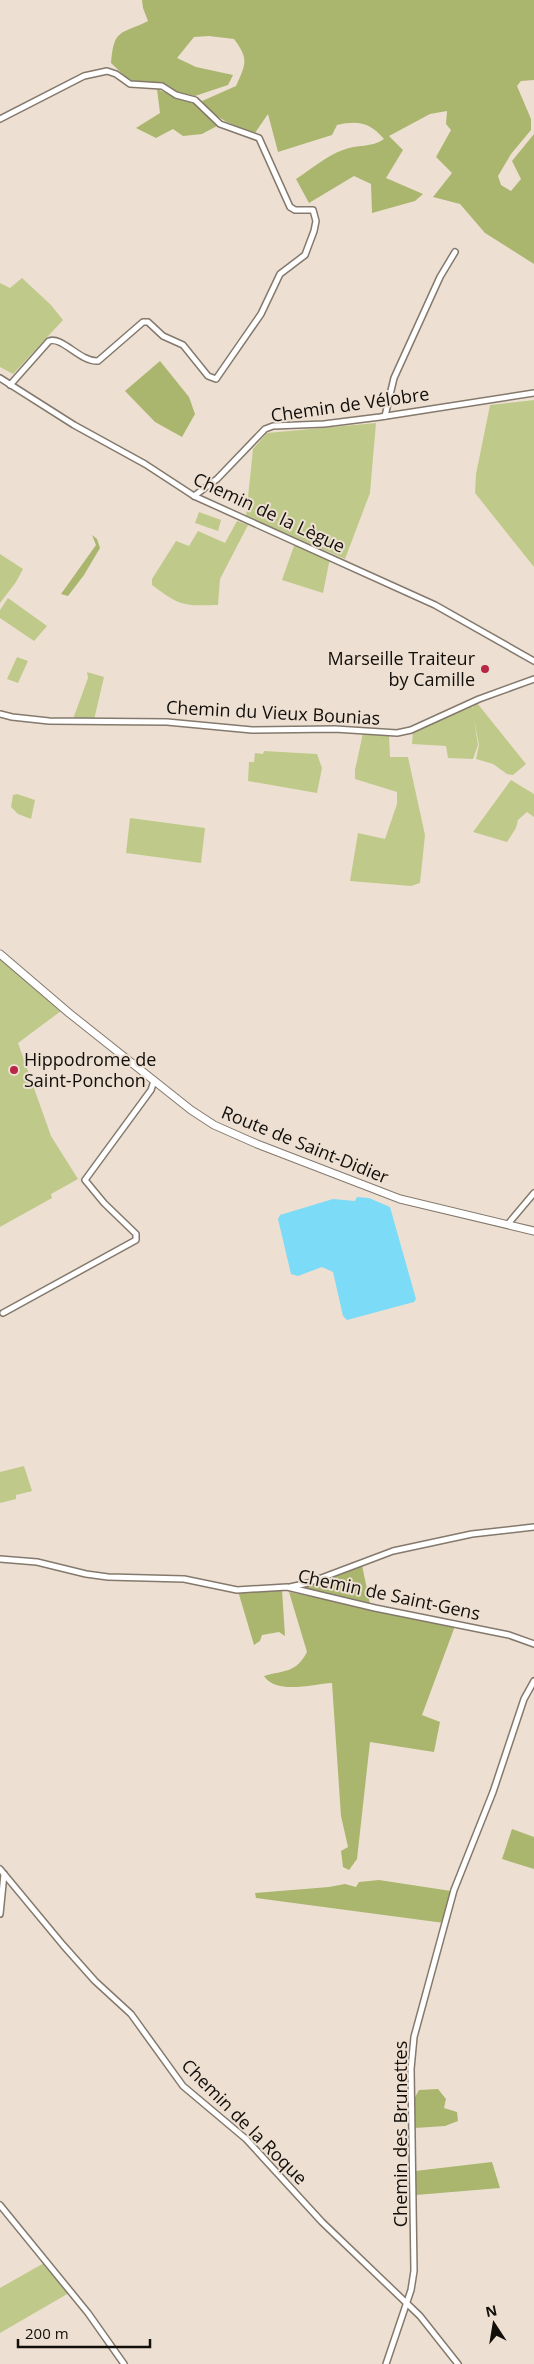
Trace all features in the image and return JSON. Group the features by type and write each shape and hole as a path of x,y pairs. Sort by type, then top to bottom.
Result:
{"main road":[{"name":"Route de Saint-Didier","path":"0,954 69,1013 154,1081 202,1118 225,1131 400,1199 534,1231"}],"street":[{"path":"0,119 84,76 100,71 116,74 126,82 134,85 162,86 176,94 195,100 214,120 226,127 259,138 291,209 313,210 316,221 305,255 280,274 261,314 216,379 208,376 183,345 163,336 148,322 143,322 98,361 83,358 56,340 49,341 10,385"},
{"path":"385,416 394,378 440,277 455,252"},
{"name":"Chemin de la Lègue","path":"0,378 74,425 145,464 194,496 435,605 534,661"},
{"name":"Chemin de Vélobre","path":"194,496 217,479 265,429 385,416 534,393"},
{"name":"Chemin du Vieux Bounias","path":"0,714 12,718 49,721 167,722 252,730 335,729 396,733 411,730 479,699 534,679"},
{"path":"3,1313 136,1240 136,1234 104,1203 85,1180 151,1090 154,1081"},
{"path":"508,1224 534,1193"},
{"path":"287,1587 308,1583 393,1551 472,1534 534,1527"},
{"name":"Chemin de Saint-Gens","path":"0,1560 37,1562 86,1574 108,1577 184,1579 237,1590 287,1587 375,1608 508,1635 534,1644"},
{"name":"Chemin des Brunettes","path":"386,2364 412,2290 414,2271 411,2069 414,2037 454,1890 499,1776 524,1699 534,1681"},
{"name":"Chemin de la Roque","path":"0,1869 88,1972 131,2014 184,2086 246,2139 322,2222 407,2302 458,2364"},
{"path":"0,1914 4,1874"},
{"path":"0,2205 88,2313 124,2364"}],"green space":[{"path":"142,0 534,0 534,80 521,81 517,86 531,119 531,130 511,154 498,176 501,185 511,191 521,179 512,161 534,134 534,264 485,233 460,204 433,197 452,173 436,157 451,130 446,124 447,111 430,114 389,136 403,150 386,178 423,194 415,201 372,213 371,184 354,176 309,203 296,179 324,159 348,148 374,144 384,139 369,126 352,123 337,125 332,135 278,152 268,114 255,133 232,124 213,113 202,101 236,86 244,67 244,57 234,39 209,36 194,37 177,58 196,67 233,75 228,85 195,96 175,92 165,84 130,81 111,63 112,52 120,34 148,21"},
{"path":"157,89 180,99 191,100 217,126 202,134 183,136 173,129 156,138 136,128 160,113"},
{"path":"22,278 51,305 63,320 13,374 0,367 0,283 10,288"},
{"path":"160,361 189,397 195,414 182,437 155,422 125,391"},
{"path":"534,400 534,567 475,493 476,474 490,405"},
{"path":"376,423 370,493 345,559 246,516 253,449 267,433"},
{"path":"199,512 221,520 218,531 195,523"},
{"path":"237,521 248,525 220,579 218,605 189,605 182,603 169,597 152,585 152,579 176,541 189,546 198,531 225,543"},
{"path":"92,535 97,539 100,548 84,575 68,596 61,594 96,545"},
{"path":"295,543 330,558 323,593 282,580"},
{"path":"0,554 23,569 0,603"},
{"path":"8,598 47,626 34,641 0,618 0,610"},
{"path":"17,657 28,661 18,683 7,679"},
{"path":"87,672 104,677 94,720 73,719 88,678"},
{"path":"477,703 526,764 513,775 507,774 493,764 476,759 479,745 474,719 478,745 473,759 448,758 446,746 412,744 413,731 471,704 473,710 472,704"},
{"path":"363,733 389,735 390,757 408,757 425,835 420,883 411,886 350,881 358,833 385,839 397,804 397,792 355,779 355,770"},
{"path":"264,751 317,754 322,768 317,793 248,781 249,762 254,762 255,753 263,754"},
{"path":"511,780 534,794 534,817 527,812 518,820 516,828 507,842 473,832"},
{"path":"17,794 35,800 31,819 18,814 11,807 13,795"},
{"path":"130,818 205,828 201,863 126,853"},
{"name":"Hippodrome de Saint-Ponchon","path":"0,958 61,1011 18,1043 51,1136 78,1179 51,1194 52,1198 0,1227"},
{"path":"24,1466 32,1491 16,1495 16,1499 0,1503 0,1472"},
{"path":"362,1565 370,1604 305,1589 308,1585"},
{"path":"282,1590 285,1636 279,1632 262,1635 260,1641 254,1645 238,1591"},
{"path":"289,1592 455,1626 422,1715 440,1722 434,1752 370,1742 357,1859 349,1870 343,1867 341,1851 348,1847 341,1816 332,1683 286,1687 270,1682 264,1676 289,1670 299,1664 307,1652"},
{"path":"512,1829 534,1837 534,1869 502,1859"},
{"path":"379,1880 451,1891 444,1923 256,1898 255,1893 345,1884 356,1887 359,1882"},
{"path":"438,2089 446,2099 444,2108 457,2112 458,2121 445,2126 415,2128 414,2099 419,2090"},
{"path":"492,2162 500,2188 416,2195 415,2171"},
{"path":"44,2263 69,2293 0,2333 0,2288"}],"water":[{"path":"357,1197 369,1198 390,1207 416,1299 414,1302 347,1320 343,1316 333,1272 322,1267 298,1276 291,1274 278,1219 280,1215 333,1199 355,1201"}],"place":[{"name":"Marseille Traiteur by Camille","path":"485,669"},
{"name":"Hippodrome de Saint-Ponchon","path":"14,1070"}]}
